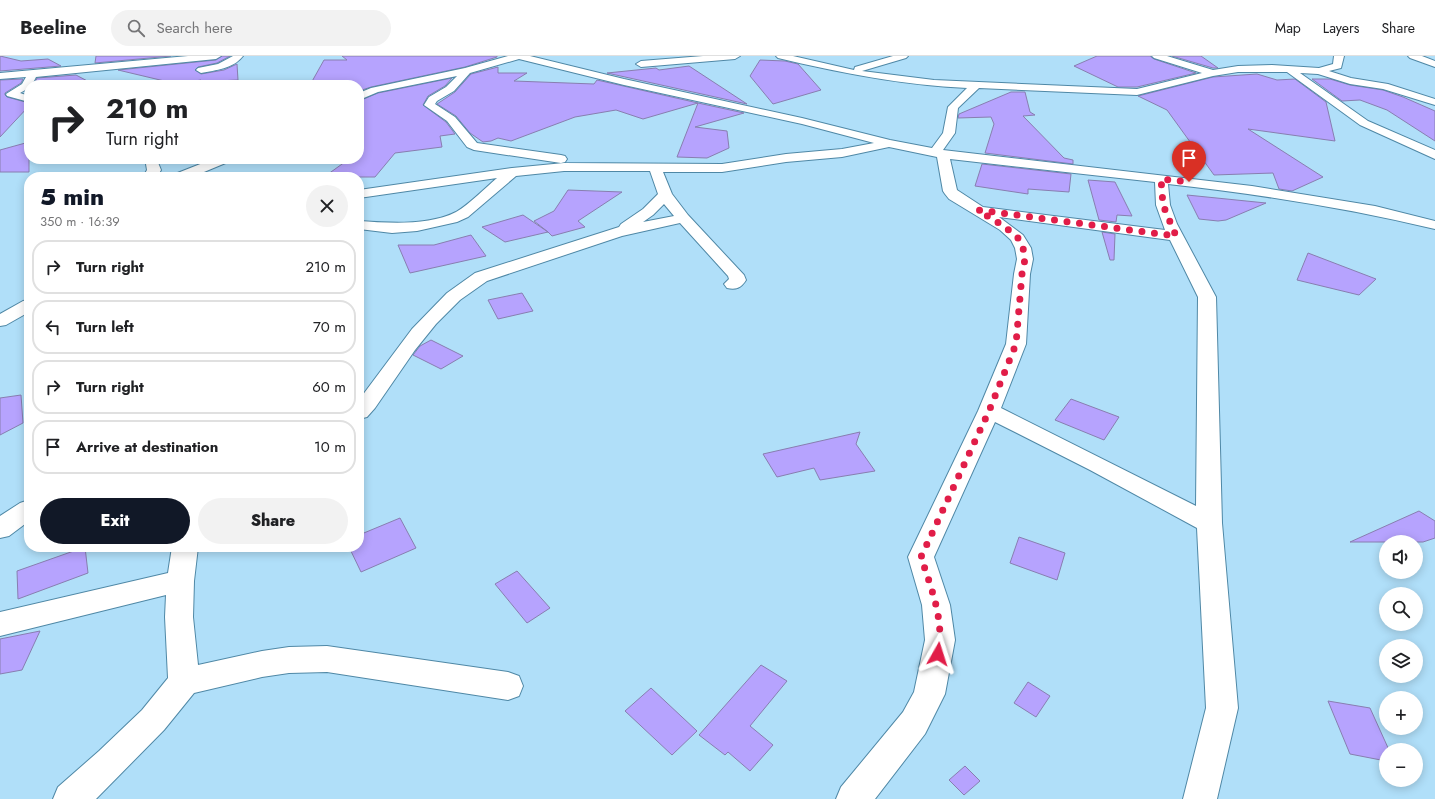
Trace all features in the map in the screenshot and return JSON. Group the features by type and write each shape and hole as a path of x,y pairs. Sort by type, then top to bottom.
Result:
{"street":[{"path":"0,76 216,56"},
{"path":"193,72 220,66 235,60 238,56"},
{"path":"364,94 375,90 467,71 518,56 533,58 586,72 632,77 889,144 943,154 1231,187 1370,209 1435,225"},
{"path":"632,77 643,60 735,56"},
{"path":"781,56 850,72 934,83 1137,92 1213,73 1257,68 1319,71 1350,81 1399,91 1435,102"},
{"path":"850,72 903,56"},
{"path":"1157,56 1213,73"},
{"path":"1273,56 1364,123 1435,154"},
{"path":"1319,71 1338,66 1339,56"},
{"path":"1413,56 1435,64"},
{"path":"140,74 135,71 134,68 141,63"},
{"path":"586,72 615,70"},
{"path":"467,71 450,89 437,96 429,105 451,119 474,146 557,158 562,161 564,167"},
{"path":"30,80 33,74"},
{"path":"943,154 936,152 949,133 953,107 976,85"},
{"path":"11,94 24,87"},
{"path":"364,90 375,90"},
{"path":"1399,91 1435,91"},
{"path":"0,95 11,94 24,98"},
{"path":"842,153 852,134"},
{"path":"364,194 512,172 564,167 722,168 786,158 842,153 889,144"},
{"path":"853,799 914,723 929,694 940,640 936,605 921,557 989,411 1016,344 1022,274 1025,259 1023,248 1018,238 1005,227 954,196 950,191 943,154"},
{"path":"192,172 212,164"},
{"path":"655,167 665,195 683,218 736,275 738,280 733,284"},
{"path":"364,225 392,228 437,223 452,219 463,214 512,172"},
{"path":"1161,179 1163,205 1176,236 1207,297 1209,523 1222,708 1200,799"},
{"path":"618,232 640,219 665,195"},
{"path":"978,210 1176,236"},
{"path":"364,406 376,393 418,334 455,294 481,277 618,232 683,218"},
{"path":"0,321 24,308"},
{"path":"989,411 1112,472 1209,523"},
{"path":"0,529 24,512"},
{"path":"184,552 180,581 179,617 184,682"},
{"path":"0,624 180,581"},
{"path":"70,799 111,762 153,720 184,682 268,663 289,660 327,659 508,686"}],"building":[{"path":"0,56 21,61 48,59 61,66 0,71"},
{"path":"96,56 171,56 95,63"},
{"path":"222,56 230,56 217,63 198,67 195,70 201,74 224,70 237,64 238,80 160,80 118,70 216,60"},
{"path":"342,56 497,56 465,67 364,89 364,80 313,80 324,60 347,60"},
{"path":"1097,56 1150,56 1154,59 1196,73 1137,87 1118,87 1074,66"},
{"path":"1172,56 1201,56 1218,68 1213,68"},
{"path":"760,60 785,61 798,64 821,90 773,104 750,76"},
{"path":"689,66 747,104 607,73 656,68 659,70"},
{"path":"498,67 498,73 527,73 514,81 594,84 597,80 698,103 643,119 616,110 575,117 511,141 498,138 483,142 470,133 456,116 437,104 455,92 471,74"},
{"path":"1257,74 1277,80 1295,79 1326,102 1335,141 1248,129 1323,177 1292,191 1279,189 1273,173 1214,175 1167,110 1138,96 1213,77"},
{"path":"76,75 86,80 36,80 37,78"},
{"path":"452,78 445,86 428,96 423,105 446,122 455,134 440,136 442,147 395,153 375,177 364,177 364,172 331,172 342,164 364,164 364,99 378,93"},
{"path":"23,79 21,83 5,93 5,95 7,97 24,102 24,111 0,137 0,80"},
{"path":"1312,79 1330,79 1350,85 1383,90 1435,111 1435,141 1387,110 1360,100 1342,101"},
{"path":"1011,92 1025,92 1030,112 1035,115 1023,116 1064,158 1073,160 1073,164 985,153 994,124 991,117 958,118 959,114"},
{"path":"698,103 744,113 695,127 727,131 729,148 707,158 677,157"},
{"path":"24,143 24,164 29,164 29,172 0,172 0,150"},
{"path":"982,164 1071,174 1069,192 1028,189 1028,194 975,186"},
{"path":"1088,180 1115,182 1132,216 1117,215 1116,222 1099,220"},
{"path":"568,190 622,192 578,221 585,227 552,236 534,221 554,211"},
{"path":"1187,195 1266,203 1226,220 1218,221 1199,219"},
{"path":"523,215 548,232 505,242 482,227"},
{"path":"1102,232 1115,234 1114,260 1110,260"},
{"path":"471,235 486,256 410,273 398,245 434,245"},
{"path":"1308,253 1376,279 1359,295 1297,280"},
{"path":"522,293 533,311 498,319 488,300"},
{"path":"431,340 463,356 441,369 413,355 420,346"},
{"path":"21,395 23,423 0,435 0,398"},
{"path":"1071,399 1119,417 1104,440 1055,420"},
{"path":"860,432 856,444 875,471 820,480 814,468 777,477 763,454"},
{"path":"1419,511 1435,521 1435,538 1423,542 1423,535 1379,535 1379,542 1350,542"},
{"path":"400,518 416,548 361,572 351,552 364,552 364,533"},
{"path":"1019,537 1065,553 1057,580 1010,563"},
{"path":"71,552 86,552 88,573 18,599 17,571"},
{"path":"517,571 550,608 527,623 495,584"},
{"path":"40,631 22,670 0,674 0,639"},
{"path":"761,665 787,681 750,726 773,745 750,771 728,752 725,755 699,735"},
{"path":"1028,682 1050,696 1036,717 1014,703"},
{"path":"651,688 697,731 672,755 625,711"},
{"path":"1328,701 1370,708 1379,728 1379,735 1382,735 1386,743 1379,743 1379,760 1350,754"},
{"path":"965,766 980,781 964,795 949,780"}],"route":[{"path":"938,654 940,640 936,605 921,557 989,411 1016,344 1022,274 1025,259 1023,248 1018,238 1005,227 978,210 1176,236 1163,205 1161,179 1189,182"}]}
